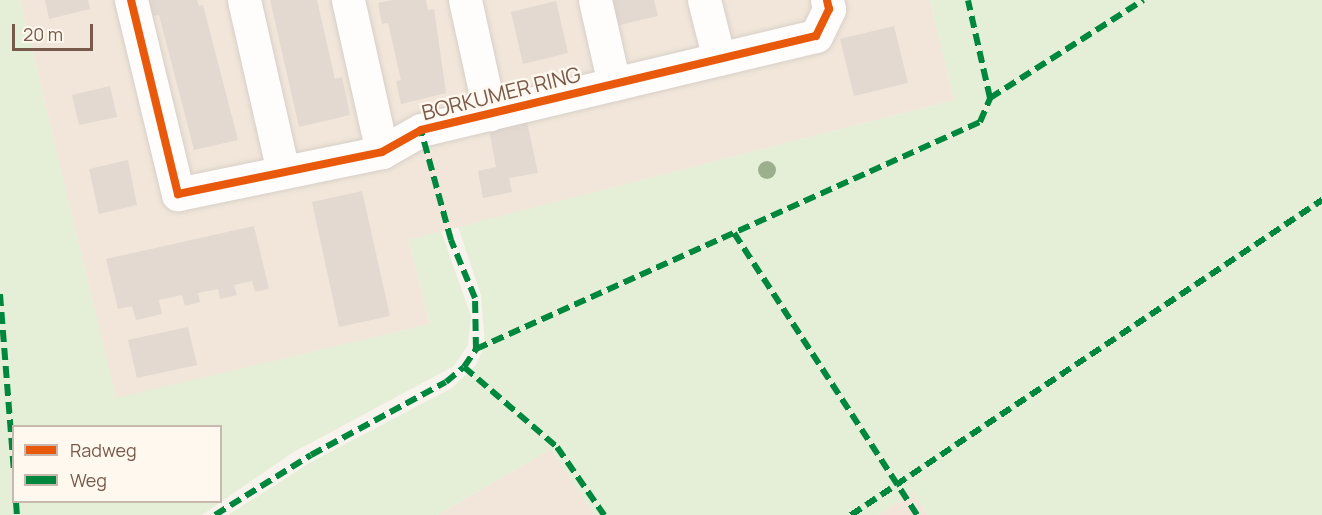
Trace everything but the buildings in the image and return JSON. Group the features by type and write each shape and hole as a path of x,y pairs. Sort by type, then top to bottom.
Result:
{"street":[{"name":"BORKUMER RING","path":"131,0 178,194 381,152 421,130 816,36 829,9 827,0"},
{"path":"244,0 283,172"},
{"path":"348,0 381,152"},
{"name":"BORKUMER RING","path":"465,0 490,114"},
{"name":"BORKUMER RING","path":"595,0 614,84"},
{"path":"704,0 719,59"}],"shaded area":[{"path":"20,0 930,0 954,100 409,240 430,324 116,399"},
{"path":"551,449 595,515 437,515"},
{"path":"913,492 928,515 878,515"}],"green space":[{"path":"0,0 20,0 116,398 430,324 409,240 441,231 471,316 468,345 454,366 292,453 222,501 222,425 12,425 12,503 219,503 202,515 0,515"},
{"path":"930,0 1322,0 1322,515 928,515 913,492 878,515 595,515 551,449 437,515 228,515 311,462 452,388 476,365 485,344 481,295 458,227 954,100"}],"marked path":[{"path":"476,349 980,122 990,98 968,0"},
{"path":"990,98 1143,0"},
{"path":"215,515 311,455 446,382 464,367 476,349 475,298 451,240 421,130"},
{"path":"851,515 1322,200"},
{"path":"734,233 917,515"},
{"path":"0,294 12,447"},
{"path":"464,367 557,447 604,515"},
{"path":"16,503 17,515"}],"cycle path":[{"path":"131,0 178,194 382,152 421,130 816,36 829,9 827,0"}]}
